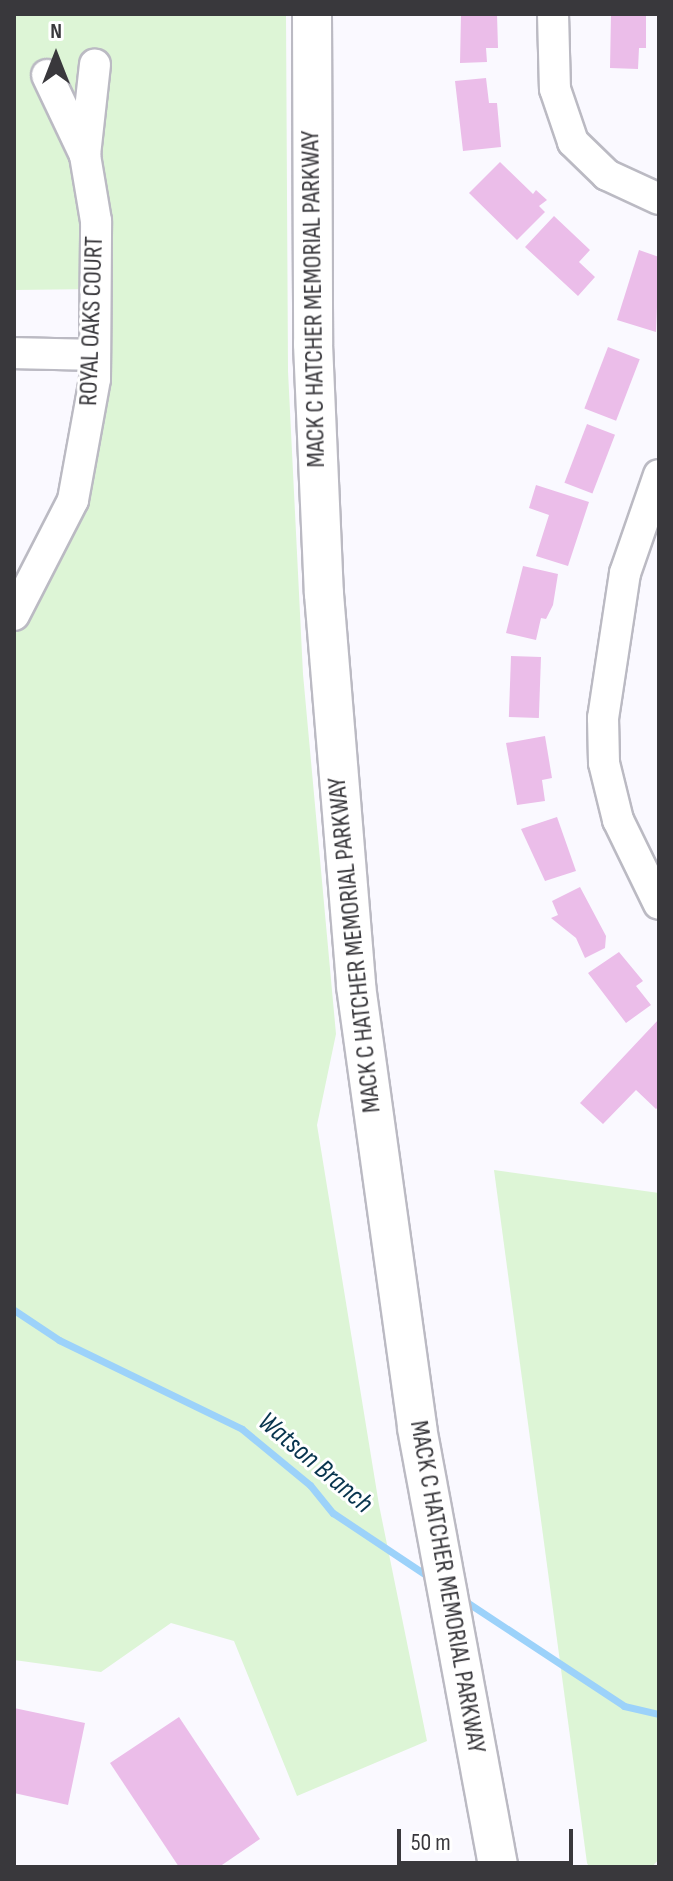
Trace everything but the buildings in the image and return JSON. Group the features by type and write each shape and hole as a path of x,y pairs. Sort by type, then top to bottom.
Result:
{"main road":[{"name":"MACK C HATCHER MEMORIAL PARKWAY","path":"312,14 313,329 324,594 356,986 417,1428 498,1867"}],"street":[{"path":"553,14 555,89 573,142 607,175 659,199"},
{"name":"ROYAL OAKS COURT","path":"14,615 73,500 95,355 96,221 85,155 95,65"},
{"name":"ROYAL OAKS COURT","path":"47,75 85,155"},
{"path":"14,353 95,355"},
{"path":"659,475 625,573 603,718 604,763 618,820 659,904"}],"green space":[{"path":"14,14 286,14 288,371 303,674 336,1034 317,1125 379,1505 427,1741 297,1796 234,1641 171,1623 101,1672 14,1660 14,615 73,500 97,289 14,290"},
{"path":"494,1170 659,1193 659,1859 652,1867 589,1867 587,1863"}],"waterway":[{"name":"Watson Branch","path":"14,1310 59,1340 242,1429 310,1485 333,1513 432,1579"},
{"name":"Watson Branch","path":"462,1599 624,1706 659,1714"}]}
